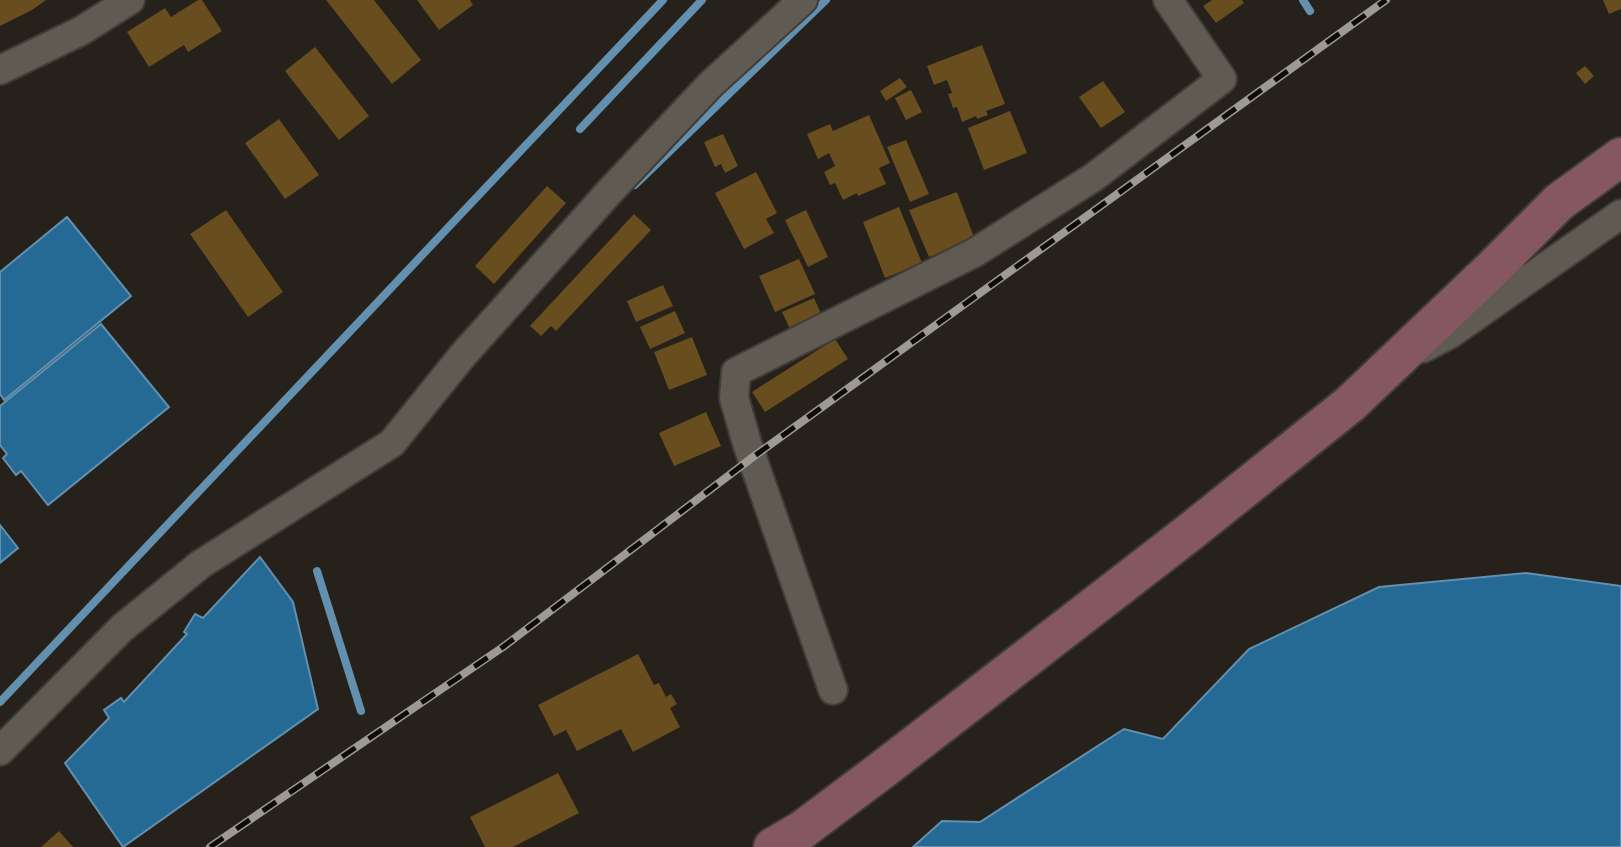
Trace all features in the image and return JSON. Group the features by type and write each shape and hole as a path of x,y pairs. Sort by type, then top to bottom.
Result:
{"street":[{"path":"0,70 82,31 131,0"},
{"path":"0,751 122,628 201,564 392,443 463,355 612,189 710,84 803,0"},
{"path":"833,690 744,432 734,398 736,372 974,253 1094,177 1222,79 1168,0"},
{"path":"773,847 802,830 882,770 1190,532 1350,404 1559,202 1620,151"},
{"path":"1393,363 1451,334 1621,214"}],"water":[{"path":"67,217 131,296 4,400 0,394 0,272"},
{"path":"101,324 169,407 48,505 21,471 16,475 3,458 7,454 0,445 0,406"},
{"path":"0,525 18,548 0,563"},
{"path":"260,557 293,602 318,709 123,847 65,763 109,718 104,710 121,698 124,702 187,634 184,632 195,614 203,618"},
{"path":"1526,573 1621,586 1621,847 913,847 942,821 980,822 1124,729 1163,739 1249,649 1379,587"}],"building":[{"path":"0,0 46,0 0,26"},
{"path":"202,0 222,31 188,52 184,45 149,67 127,32 165,8 171,17"},
{"path":"326,0 374,0 421,60 392,84"},
{"path":"417,0 470,0 473,5 439,30"},
{"path":"1212,0 1242,0 1244,3 1216,23 1203,6"},
{"path":"1603,0 1621,0 1621,9 1609,14"},
{"path":"982,45 1005,104 986,111 988,115 977,119 976,116 962,122 957,107 953,108 948,94 952,93 947,80 934,85 927,66"},
{"path":"315,47 369,116 339,140 285,71"},
{"path":"1585,66 1594,76 1585,84 1576,73"},
{"path":"900,78 907,87 886,101 880,91"},
{"path":"1103,81 1125,112 1101,128 1079,97"},
{"path":"911,90 922,112 906,120 895,98"},
{"path":"1010,111 1027,153 984,170 968,128"},
{"path":"869,115 890,163 879,168 886,184 843,200 835,183 830,185 824,172 835,166 829,153 818,159 807,134 830,124 833,131"},
{"path":"279,119 319,175 285,199 245,143"},
{"path":"723,134 738,166 725,173 721,164 715,167 704,142"},
{"path":"906,140 929,194 910,202 887,147"},
{"path":"756,172 777,213 766,219 774,233 744,249 715,193"},
{"path":"547,186 566,203 494,284 475,266"},
{"path":"957,192 975,240 929,257 909,210"},
{"path":"899,207 922,263 885,278 863,222"},
{"path":"226,210 283,292 248,317 190,234"},
{"path":"806,210 828,257 808,267 785,220"},
{"path":"634,214 651,230 556,331 551,326 541,336 530,326"},
{"path":"799,259 815,294 775,312 759,276"},
{"path":"663,285 673,306 636,322 627,301"},
{"path":"814,298 822,316 791,331 782,312"},
{"path":"675,311 685,333 650,349 640,327"},
{"path":"692,337 707,375 669,390 654,352"},
{"path":"835,339 848,359 765,412 752,392"},
{"path":"706,412 721,446 674,466 659,433"},
{"path":"638,654 654,685 659,683 666,697 671,694 677,704 670,708 680,727 633,752 621,729 577,751 566,730 554,736 538,705"},
{"path":"558,773 579,813 513,847 485,847 470,817"},
{"path":"59,831 73,847 41,847"}],"waterway":[{"path":"0,702 663,0"},
{"path":"580,129 702,0"},
{"path":"635,185 826,0"},
{"path":"1303,0 1310,11"},
{"path":"317,571 361,711"}],"railway":[{"path":"210,847 503,647 753,457 1386,0"}]}
